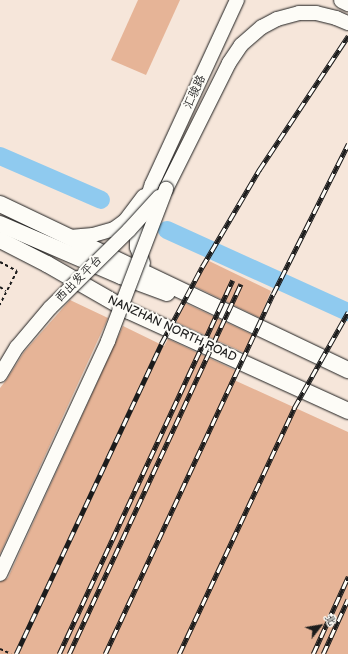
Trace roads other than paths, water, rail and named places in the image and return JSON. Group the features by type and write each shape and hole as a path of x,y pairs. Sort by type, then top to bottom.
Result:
{"main road":[{"path":"342,0 348,3"},
{"path":"0,204 348,370"},
{"path":"0,224 121,276 242,319"},
{"name":"NANZHAN NORTH ROAD","path":"0,240 47,264 129,311 348,410"}],"street":[{"name":"汇骏路","path":"152,184 237,0"},
{"path":"0,574 108,341 142,248 166,189 228,63 241,45 262,27 277,19 299,13 316,14 336,18 348,23"},
{"path":"70,237 93,235 114,229 125,221 152,184"},
{"path":"152,184 138,226 137,247 143,265 148,271 166,282"},
{"name":"西出发平台","path":"0,376 18,347 50,308 129,230 166,189"}],"waterway":[{"path":"0,156 101,200"},
{"path":"167,230 348,312"}],"railway":[{"path":"16,654 161,344 202,267 259,170 348,36"},
{"path":"105,654 273,294 348,144"},
{"path":"59,654 233,280"},
{"path":"69,654 241,284"},
{"path":"179,654 294,408 348,312"},
{"path":"313,654 348,577"},
{"path":"323,654 348,599"}]}
